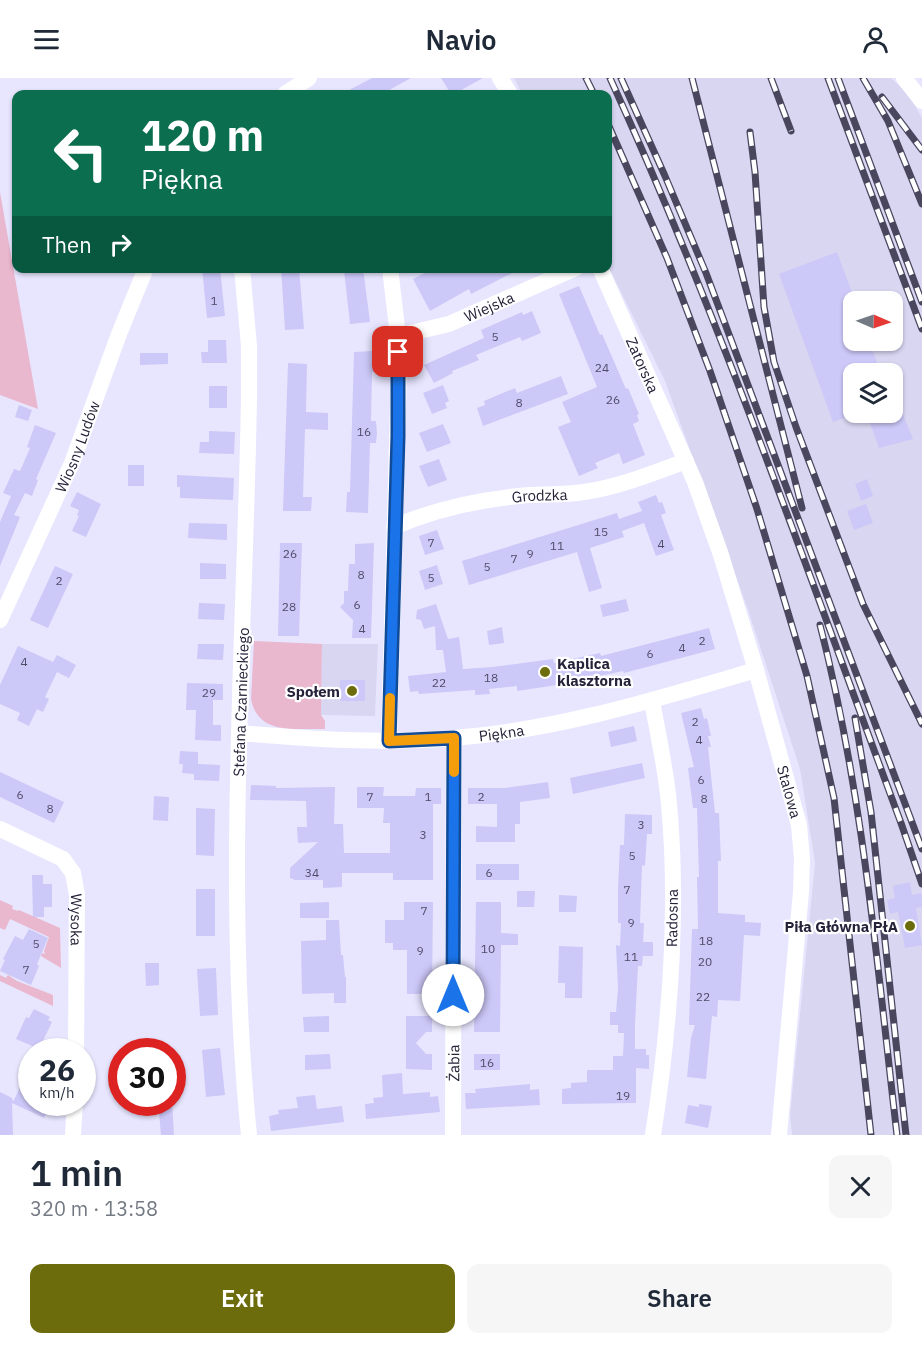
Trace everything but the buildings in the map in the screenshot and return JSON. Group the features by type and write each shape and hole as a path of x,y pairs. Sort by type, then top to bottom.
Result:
{"street":[{"path":"291,90 309,78"},
{"path":"904,78 922,100"},
{"name":"Wiosny Ludów","path":"0,620 72,463 144,273"},
{"name":"Stefana Czarnieckiego","path":"242,273 249,346 249,398 237,847 237,946 249,1135"},
{"path":"389,741 398,436 398,336 391,273"},
{"name":"Wiejska","path":"398,336 449,324 565,273"},
{"name":"Zatorska","path":"602,273 686,461"},
{"name":"Grodzka","path":"394,527 457,505 481,500 584,492 608,487 686,461"},
{"name":"Stalowa","path":"686,461 705,508 756,670 792,796 802,840 801,892 779,1135"},
{"name":"Piękna","path":"240,733 314,739 389,741 454,738 559,723 652,701 756,670"},
{"name":"Radosna","path":"652,701 669,802 673,887 670,978 661,1084 653,1135"},
{"name":"Żabia","path":"453,1135 454,738"},
{"name":"Wysoka","path":"0,829 63,859 73,873 76,895 76,1038"},
{"path":"73,1135 74,1116"}],"shaded area":[{"path":"514,78 891,78 909,95 922,118 922,1135 792,1135 790,1115 815,863 800,769 748,610 665,381 611,273 612,90 520,90"},
{"path":"0,192 12,261 12,273 14,273 38,409 0,395"},
{"path":"254,641 322,644 321,715 325,721 325,729 280,728 261,719 251,699"},
{"path":"322,644 378,644 375,716 321,715"},
{"path":"0,900 13,906 12,909 60,928 61,968 41,956 42,953 45,954 49,937 10,919 5,930 0,928"},
{"path":"0,975 6,978 8,975 17,981 53,995 53,1006 0,981"}],"railway":[{"path":"586,78 592,90"},
{"path":"610,78 651,169 726,354 922,884"},
{"path":"621,78 706,273 922,849"},
{"path":"692,78 802,508"},
{"path":"771,78 791,131"},
{"path":"828,78 922,329"},
{"path":"838,78 922,302"},
{"path":"863,78 888,121 922,204"},
{"path":"882,97 922,150"},
{"path":"750,132 764,307 774,362 863,604 922,724"},
{"path":"612,133 667,258 710,371 757,509 807,676 834,798 871,1135"},
{"path":"820,625 835,688 858,815 897,1135"},
{"path":"855,718 871,812 906,1135"}],"slow traffic":[{"path":"390,698 389,741 454,738 454,772"}],"place":[{"name":"Kaplica klasztorna","path":"545,672"},
{"name":"Społem","path":"352,691"},
{"name":"Piła Główna PłA","path":"910,926"}],"route":[{"path":"398,352 398,436 389,741 454,738 453,995"}]}
